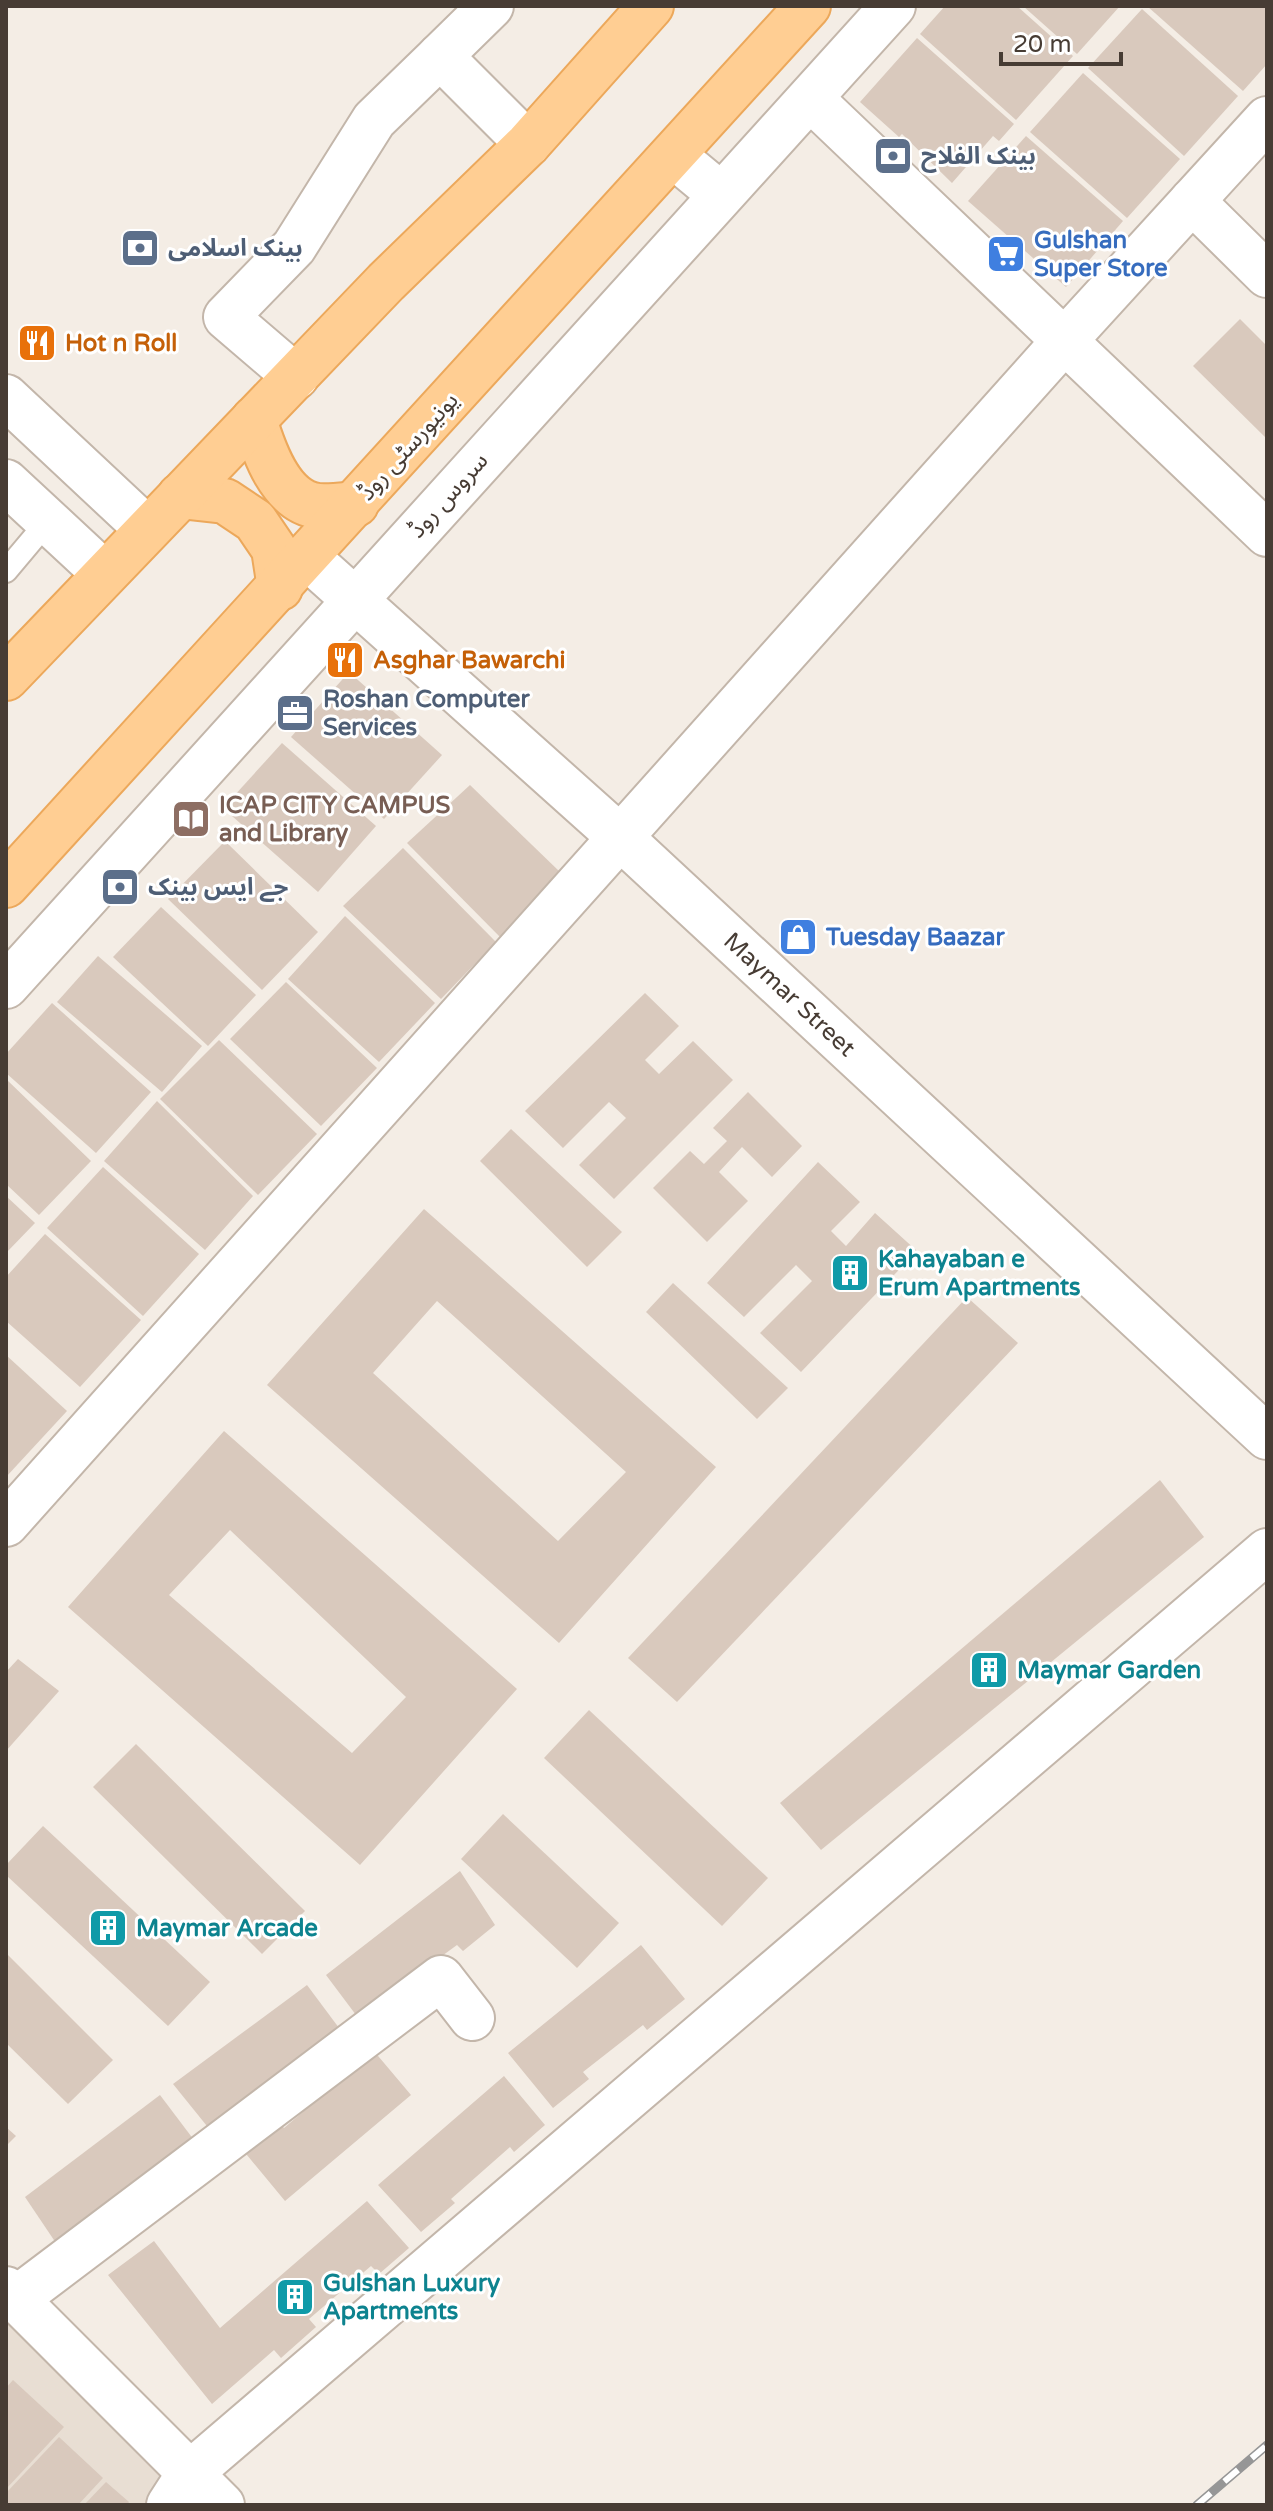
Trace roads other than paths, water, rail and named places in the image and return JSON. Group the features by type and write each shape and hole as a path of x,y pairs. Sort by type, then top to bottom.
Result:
{"main road":[{"path":"6,678 386,282 528,144 651,6"},
{"name":"یونیورسٹی روڈ","path":"6,885 294,573 808,6"},
{"path":"254,419 267,464 289,490 315,506 356,504"},
{"path":"180,496 225,501 255,521 294,573"}],"street":[{"path":"296,377 226,317 294,247 374,120 491,6"},
{"name":"سروس روڈ","path":"6,986 893,6"},
{"path":"440,56 528,144"},
{"path":"811,99 1267,534"},
{"path":"6,1524 622,839 1066,339 1267,119"},
{"path":"674,156 721,195"},
{"path":"1192,201 1267,275"},
{"path":"6,397 147,529"},
{"path":"6,482 105,574"},
{"name":"Maymar Street","path":"294,573 354,599 622,839 1267,1437"},
{"path":"179,2489 1267,1551"},
{"path":"222,2505 179,2489 11,2294 441,1978 472,2018"}],"lane":[{"path":"6,571 48,521"}],"railway":[{"path":"1197,2505 1267,2445"}],"place":[{"name":"بینک الفلاح","path":"893,156"},
{"name":"بینک اسلامی","path":"140,248"},
{"name":"Gulshan Super Store","path":"1006,254"},
{"name":"Hot n Roll","path":"37,343"},
{"name":"Asghar Bawarchi","path":"345,660"},
{"name":"Roshan Computer Services","path":"295,713"},
{"name":"ICAP CITY CAMPUS and Library","path":"191,819"},
{"name":"جے ایس بینک","path":"120,887"},
{"name":"Tuesday Baazar","path":"798,937"},
{"name":"Kahayaban e Erum Apartments","path":"850,1273"},
{"name":"Maymar Garden","path":"989,1670"},
{"name":"Maymar Arcade","path":"108,1928"},
{"name":"Gulshan Luxury Apartments","path":"295,2297"}]}
